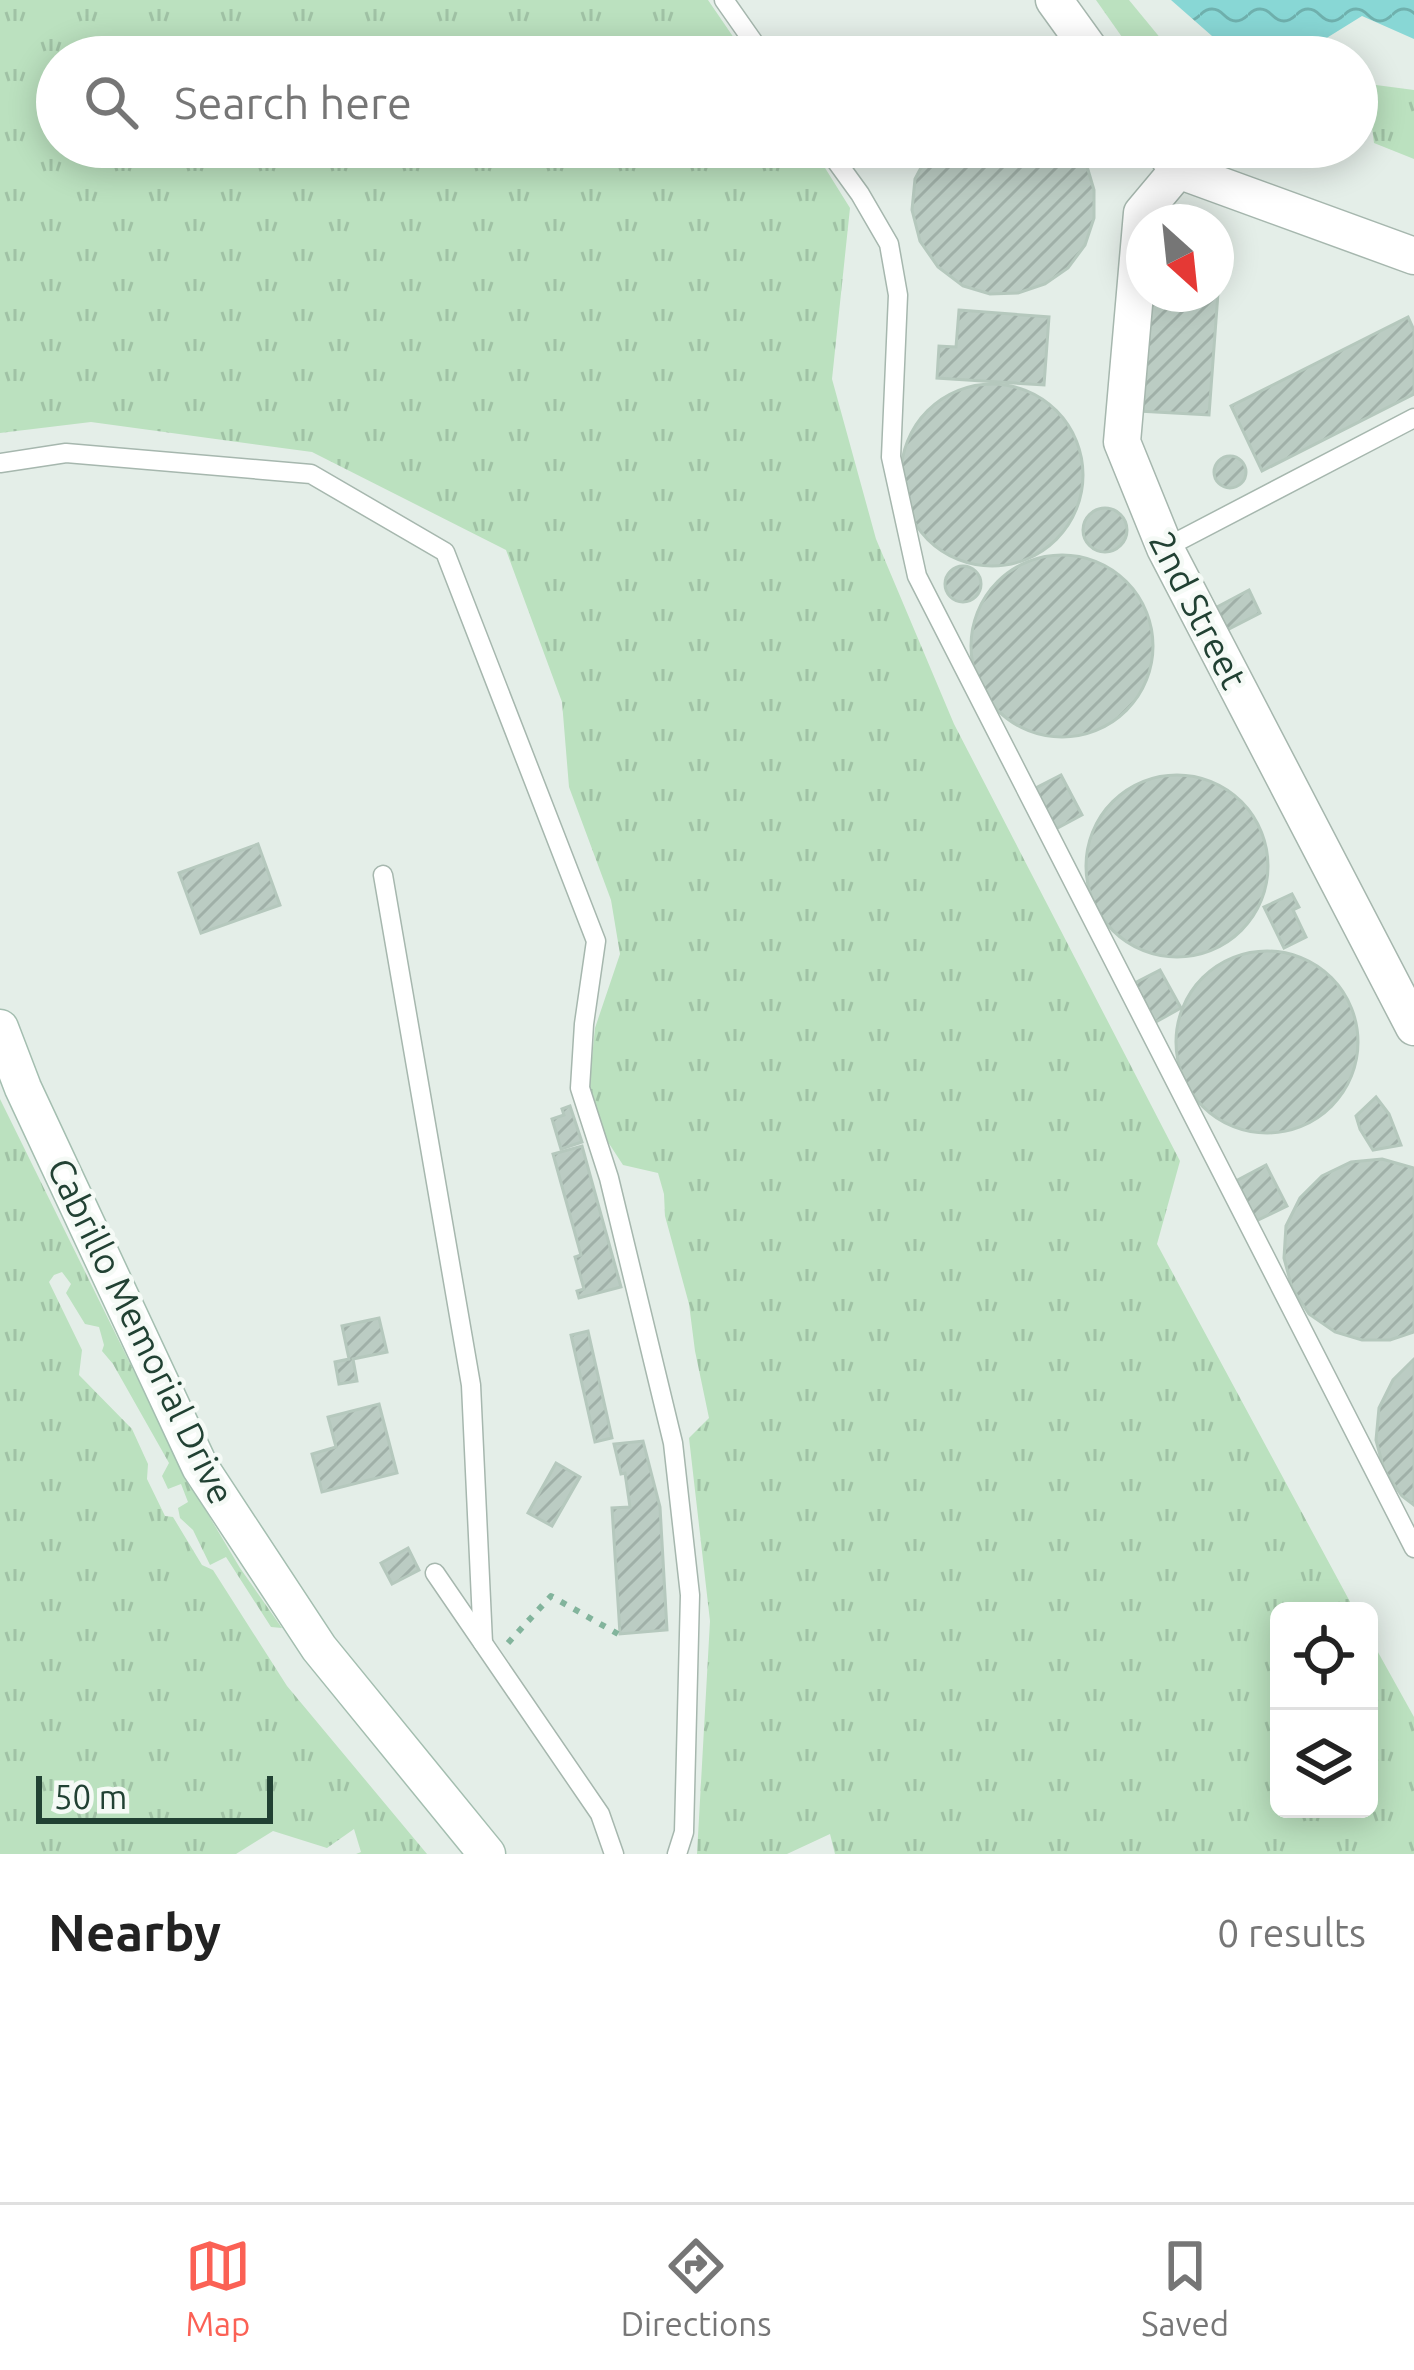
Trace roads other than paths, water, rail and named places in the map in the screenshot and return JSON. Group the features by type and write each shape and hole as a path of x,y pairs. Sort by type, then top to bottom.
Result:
{"street":[{"path":"1054,0 1080,36"},
{"name":"2nd Street","path":"1164,168 1142,213 1122,442 1165,548 1414,1027"},
{"path":"1192,168 1414,256"},
{"name":"Cabrillo Memorial Drive","path":"0,1028 23,1088 200,1468 319,1648 487,1854"},
{"name":"Cabrillo Memorial Drive","path":"0,1054 23,1088"}],"lane":[{"path":"724,0 749,36"},
{"path":"841,168 889,244 898,295 891,457 917,577 1414,1547"},
{"path":"1165,548 1414,418"},
{"path":"0,464 66,453 311,474 445,552 596,941 580,1088 609,1178 673,1443 691,1595 684,1832 676,1854"},
{"path":"383,875 471,1385 489,1651"},
{"path":"435,1573 600,1814 614,1854"}],"water":[{"path":"1171,0 1414,0 1414,39 1362,16 1330,36 1212,36"}]}
